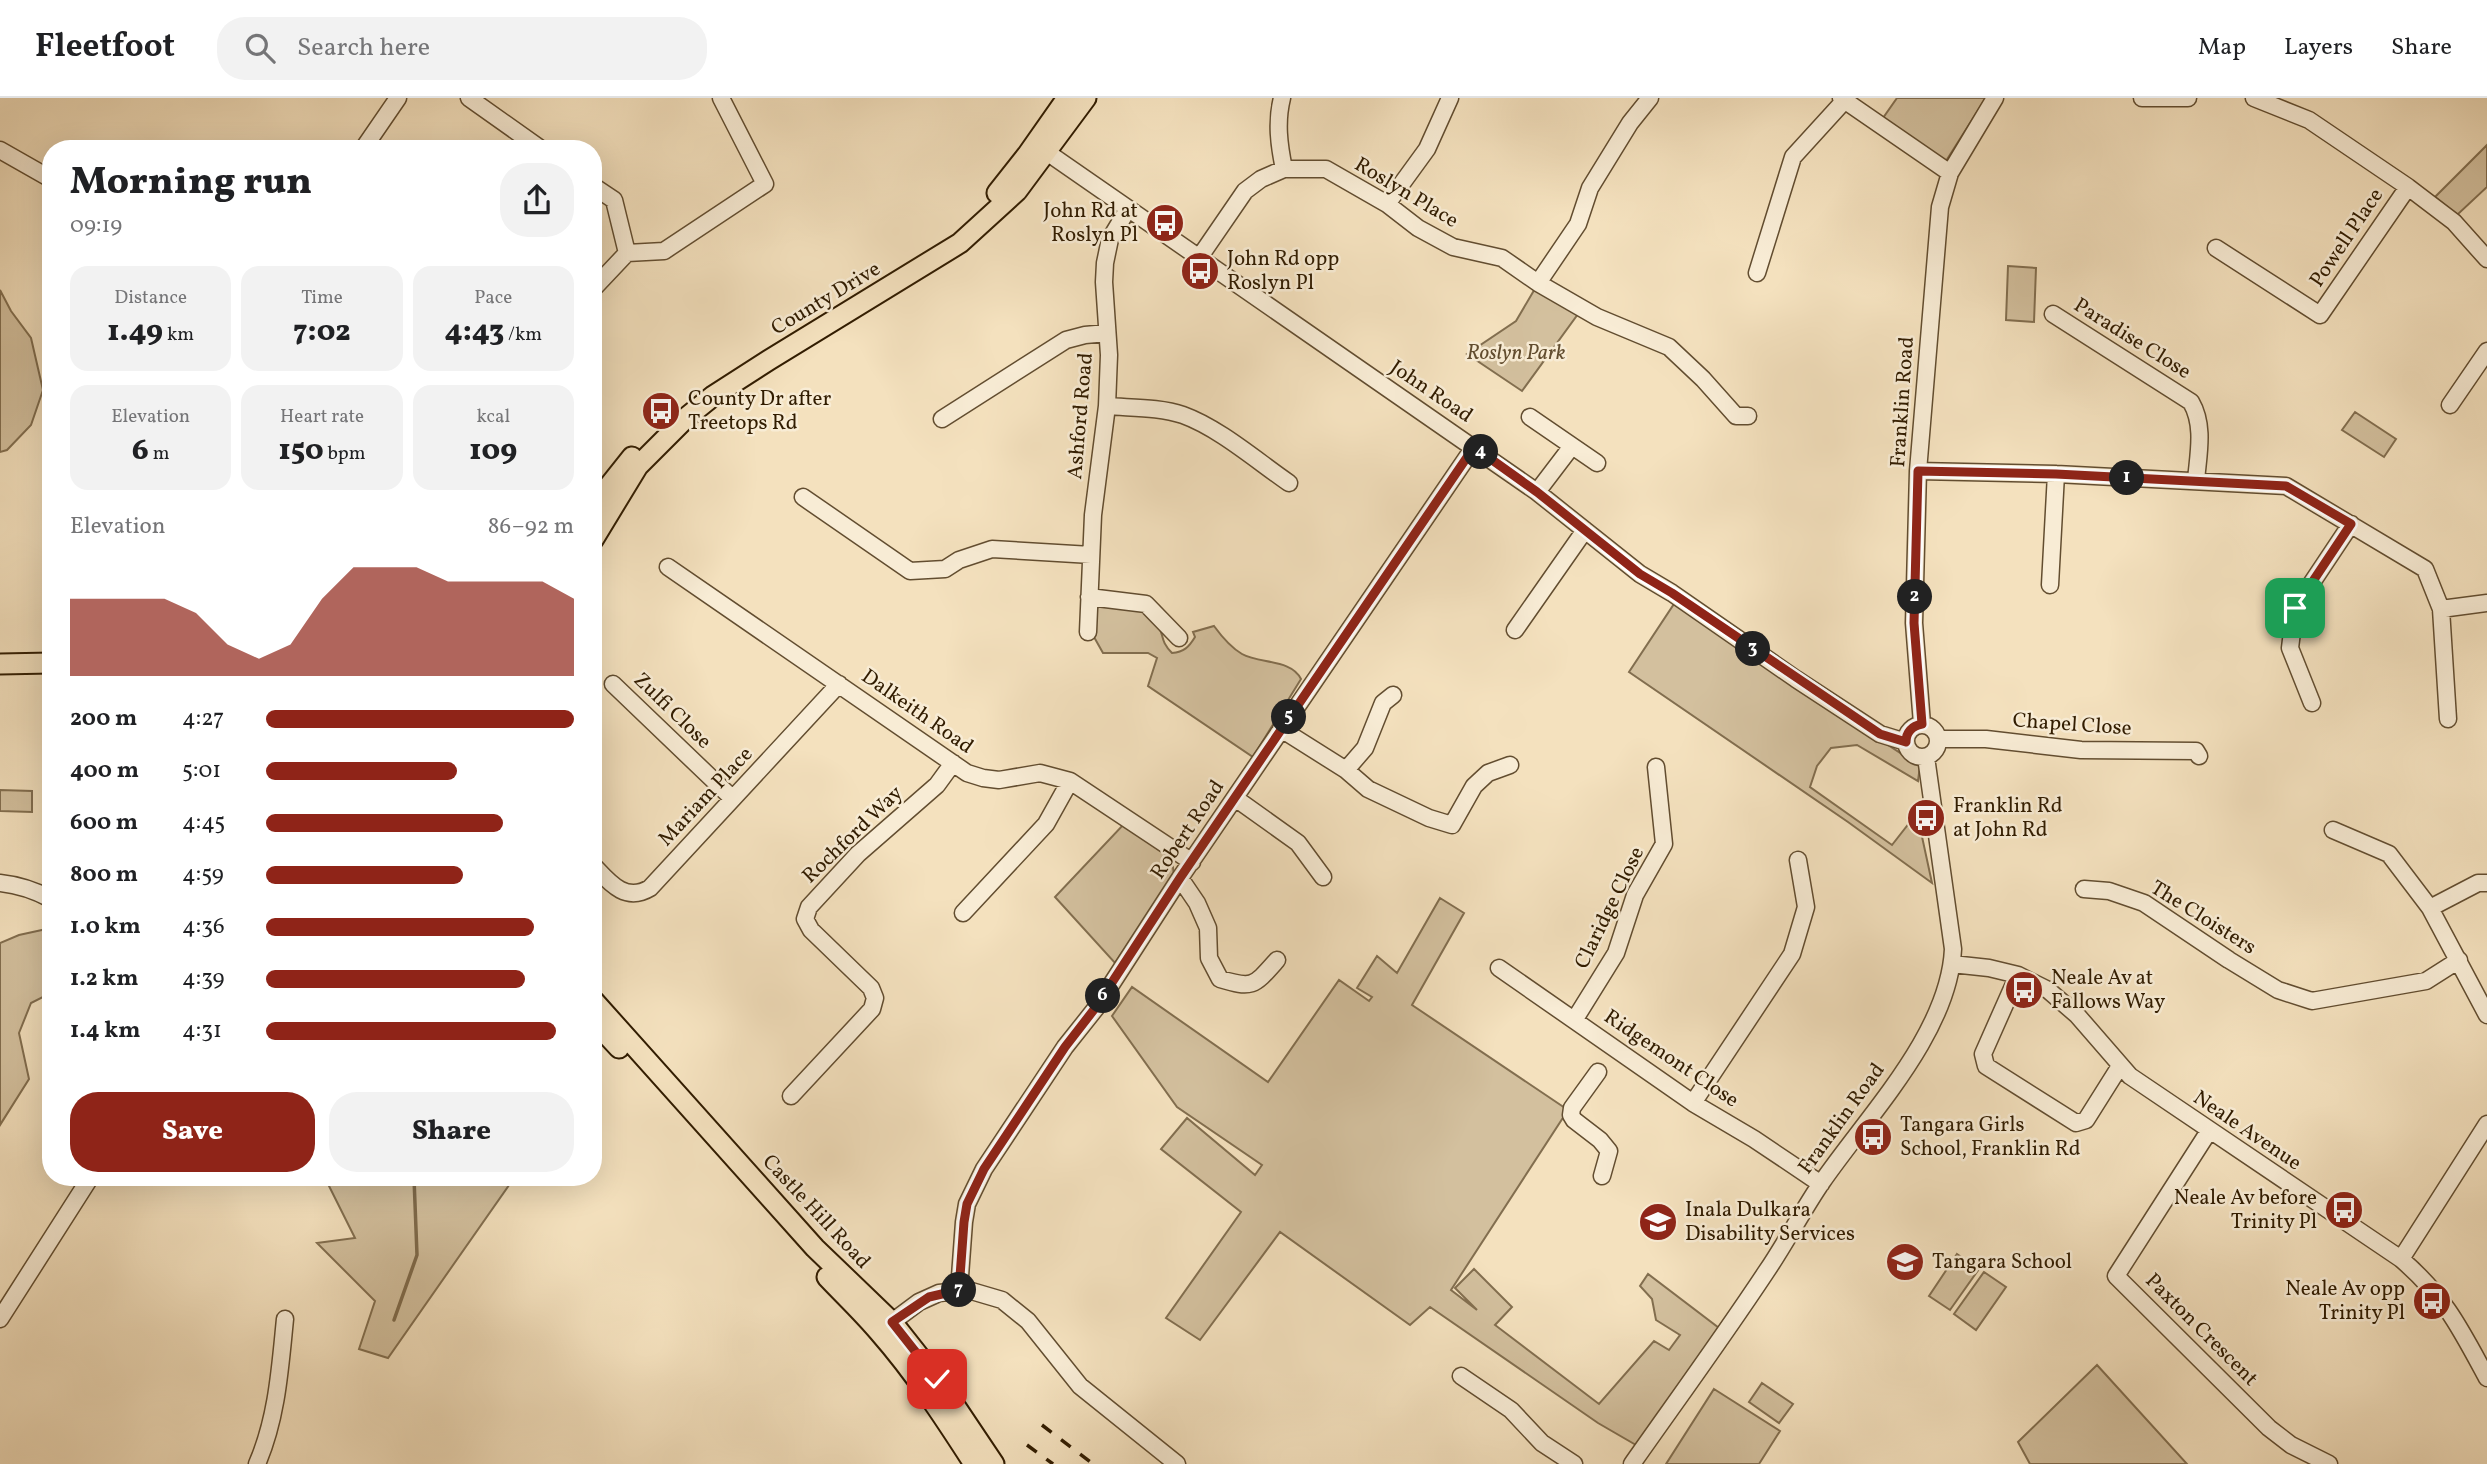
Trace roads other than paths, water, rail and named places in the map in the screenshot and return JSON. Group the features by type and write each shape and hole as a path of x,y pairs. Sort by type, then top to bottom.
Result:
{"main road":[{"name":"County Drive","path":"602,525 638,466 687,416 769,360 960,243 1017,191 1067,98"},
{"name":"County Drive","path":"602,493 648,437 678,407 708,383 913,261 953,233 983,208 1086,98"},
{"path":"0,664 42,663"},
{"path":"0,674 42,676"},
{"name":"Castle Hill Road","path":"602,1010 885,1327 974,1464"},
{"name":"Castle Hill Road","path":"602,1029 937,1379 994,1464"}],"street":[{"path":"369,140 398,98"},
{"path":"469,98 528,140"},
{"path":"602,279 627,253 664,251 765,184 721,98"},
{"path":"1282,98 1279,112 1279,146 1284,169"},
{"path":"1387,204 1427,149 1450,98"},
{"path":"1538,283 1578,224 1590,188 1630,123 1650,98"},
{"name":"Franklin Road","path":"1922,724 1914,623 1918,471 1940,208 1950,173 1995,98"},
{"path":"2142,98 2188,98"},
{"path":"2257,98 2309,120 2408,187 2454,222 2487,259"},
{"path":"1756,273 1793,158 1842,99 1950,173"},
{"name":"John Road","path":"1041,148 1474,447 1537,492 1640,574 1880,734 1906,742"},
{"path":"0,150 42,174"},
{"name":"Roslyn Place","path":"1199,258 1245,191 1261,179 1284,169 1326,169 1387,204 1418,228 1453,247 1502,258 1538,283 1597,317 1669,347 1736,416 1748,416"},
{"name":"Powell Place","path":"2216,248 2320,315 2408,187"},
{"path":"602,192 614,200 627,253"},
{"name":"Ashford Road","path":"1088,632 1097,479 1107,406 1104,282 1107,252 1117,223 1128,209"},
{"name":"Paradise Close","path":"2053,314 2191,402 2198,414 2200,437 2196,481"},
{"path":"942,419 1066,341 1085,335 1107,333"},
{"path":"2450,405 2487,351"},
{"path":"1107,406 1184,415 1219,435 1289,483"},
{"path":"1530,417 1597,463"},
{"path":"1537,492 1572,446"},
{"name":"Robert Road","path":"959,1290 964,1222 973,1188 994,1152 1023,1113 1065,1047 1096,1007 1180,878 1474,447"},
{"path":"1918,471 2056,474 2286,486 2425,569 2441,609 2448,719"},
{"path":"2050,586 2056,474"},
{"path":"602,501 609,500 624,489"},
{"path":"803,497 910,571 945,569 959,560 992,549 1091,555"},
{"path":"2312,703 2290,648 2295,608 2351,524"},
{"path":"1515,631 1585,530"},
{"name":"Dalkeith Road","path":"668,567 967,773 999,780 1040,773 1070,781 1192,862"},
{"path":"1089,597 1146,604 1179,639"},
{"path":"2441,609 2487,603"},
{"name":"Zulfi Close","path":"613,684 732,798"},
{"name":"Mariam Place","path":"602,874 617,889 630,893 644,891 655,883 839,684"},
{"path":"1346,770 1365,747 1383,703 1393,695"},
{"path":"1922,724 1931,727 1939,739 1934,752 1926,757 1915,756 1907,748 1906,742 1908,732 1922,724"},
{"path":"1281,729 1346,770 1368,789 1429,818 1452,825 1474,786 1488,773 1510,765"},
{"name":"Chapel Close","path":"1939,739 1986,739 2081,750 2196,751 2199,756"},
{"name":"Franklin Road","path":"1632,1464 1765,1274 1821,1184 1923,1042 1947,991 1952,964 1952,936 1926,757"},
{"name":"Rochford Way","path":"791,1096 872,1009 875,998 871,988 811,930 804,919 809,907 859,854 937,785 953,763"},
{"name":"Claridge Close","path":"1575,1020 1616,953 1635,895 1664,844 1656,767"},
{"path":"963,913 1046,824 1070,781"},
{"path":"1235,799 1298,843 1323,877"},
{"path":"2333,830 2389,853 2430,908 2487,1015"},
{"path":"1693,1103 1792,954 1806,907 1798,860"},
{"path":"1180,878 1197,903 1208,928 1209,958 1220,979 1244,986 1260,980 1277,960"},
{"path":"0,883 27,888 42,895"},
{"path":"2430,908 2479,883 2487,883"},
{"name":"The Cloisters","path":"2084,889 2109,891 2144,903 2278,990 2312,1001 2426,981 2459,960"},
{"name":"Neale Avenue","path":"1952,964 1989,968 2018,975 2048,990 2065,1002 2130,1076 2401,1259 2431,1286 2442,1300 2482,1357 2487,1378"},
{"name":"Ridgemont Close","path":"1499,968 1693,1103 1754,1139 1821,1184"},
{"path":"2018,975 1983,1054 1986,1066 2076,1123 2086,1121 2120,1066"},
{"path":"1598,1072 1572,1108 1571,1115 1574,1121 1600,1140 1609,1151 1602,1176"},
{"path":"2401,1259 2487,1124"},
{"name":"Paxton Crescent","path":"2209,1130 2116,1276 2269,1428 2291,1445 2329,1464"},
{"path":"0,1319 85,1186"},
{"path":"885,1327 929,1297 959,1290 984,1293 1013,1307 1028,1321 1080,1387 1177,1464"},
{"path":"257,1464 278,1389 285,1319"},
{"path":"1461,1376 1511,1410 1542,1443 1574,1464"}],"waterway":[{"path":"394,1320 417,1255 414,1186"}],"railway":[{"path":"1042,1425 1093,1464"},
{"path":"1027,1445 1053,1464"}],"place":[{"name":"John Rd at Roslyn Pl","path":"1165,223"},
{"name":"John Rd opp Roslyn Pl","path":"1200,271"},
{"name":"County Dr after Treetops Rd","path":"661,411"},
{"name":"Franklin Rd at John Rd","path":"1926,818"},
{"name":"Neale Av at Fallows Way","path":"2024,990"},
{"name":"Tangara Girls School, Franklin Rd","path":"1873,1137"},
{"name":"Neale Av before Trinity Pl","path":"2344,1210"},
{"name":"Inala Dulkara Disability Services","path":"1658,1222"},
{"name":"Tangara School","path":"1905,1262"},
{"name":"Neale Av opp Trinity Pl","path":"2432,1301"}],"park label":[{"name":"Roslyn Park","path":"1516,353"}]}
